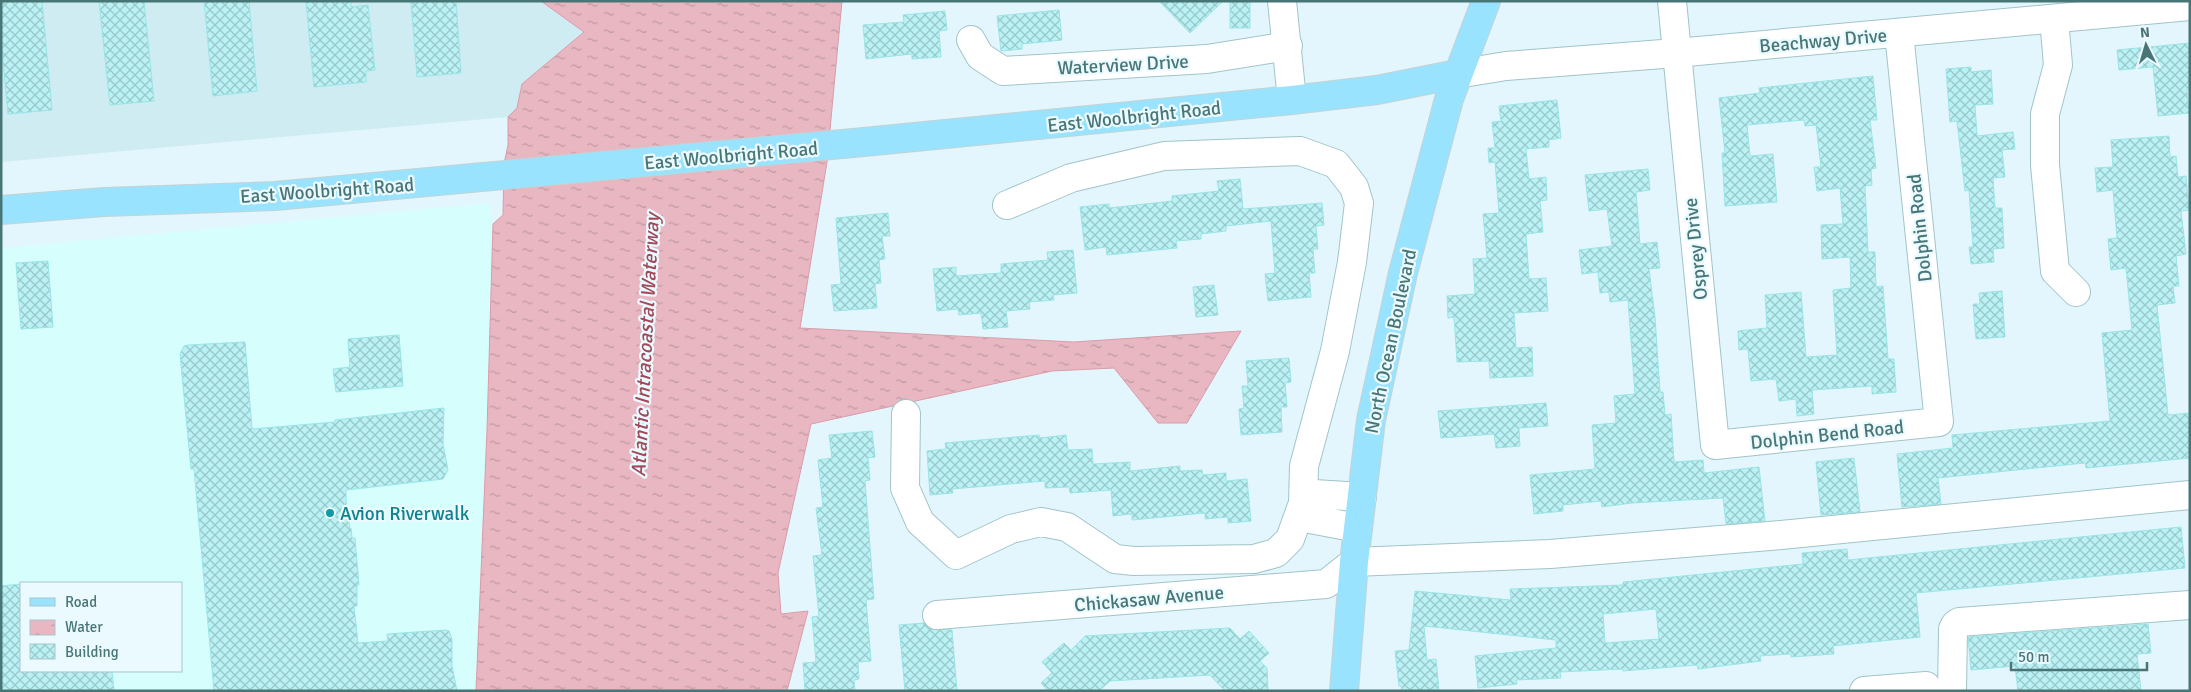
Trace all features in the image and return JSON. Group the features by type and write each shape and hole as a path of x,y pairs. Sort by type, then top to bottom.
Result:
{"main road":[{"name":"North Ocean Boulevard","path":"1344,691 1354,562 1371,420 1403,273 1457,74 1486,1"},
{"name":"East Woolbright Road","path":"1,210 104,202 275,196 486,178 1292,100 1377,90 1457,74"}],"street":[{"path":"1282,1 1292,100"},
{"name":"Osprey Drive","path":"1672,1 1715,445"},
{"name":"Beachway Drive","path":"1457,74 1506,66 1676,53 2054,18 2150,5 2190,6"},
{"path":"2054,18 2058,64 2045,114 2045,166 2055,271 2076,292"},
{"name":"Dolphin Road","path":"1899,33 1939,422"},
{"name":"Waterview Drive","path":"971,40 980,56 1003,71 1207,59 1288,46"},
{"path":"906,414 905,488 920,522 956,555 1011,529 1041,522 1067,527 1115,559 1134,561 1254,559 1276,553 1290,539 1303,503 1304,466 1335,351 1352,262 1359,203 1354,187 1336,164 1300,152 1164,156 1071,178 1007,205"},
{"name":"Dolphin Bend Road","path":"1715,445 1939,422"},
{"path":"1303,503 1314,494 1362,497"},
{"path":"1354,562 1579,552 1781,535 2190,495"},
{"path":"1303,503 1310,519 1358,528"},
{"name":"Chickasaw Avenue","path":"937,615 1326,584 1354,562"},
{"path":"1952,691 1953,629 1954,625 1960,622 2190,605"},
{"path":"1864,691 1926,686"}],"shaded area":[{"path":"1,1 541,1 584,32 522,84 517,108 508,117 1,162"},
{"path":"489,203 493,224 494,247 476,691 1,691 1,248"}],"water":[{"name":"Atlantic Intracoastal Waterway","path":"541,1 842,1 827,162 800,328 1074,342 1241,331 1187,423 1158,423 1114,368 1052,371 811,424 778,573 781,614 808,611 787,691 476,691 493,224 503,215 504,164 508,145 508,117 517,108 522,84 584,32"}],"building":[{"path":"1,1 42,1 52,110 8,114 1,42"},
{"path":"99,1 144,1 154,101 110,105"},
{"path":"204,1 249,1 257,91 213,96"},
{"path":"306,1 351,1 351,7 368,5 375,70 366,71 366,82 314,87"},
{"path":"411,1 456,1 461,73 417,77"},
{"path":"1159,1 1223,1 1190,33"},
{"path":"1230,1 1250,1 1250,28 1230,28"},
{"path":"1059,10 1062,40 1022,44 1022,49 1001,51 997,16"},
{"path":"945,11 947,30 939,31 941,57 912,59 912,54 866,59 863,25 904,22 903,15"},
{"path":"2190,43 2190,89 2187,89 2189,113 2158,116 2153,67 2119,70 2117,50"},
{"path":"1971,67 1971,72 1991,70 1993,104 1975,105 1977,136 2013,132 2015,149 2002,150 2005,177 1993,178 1995,208 2002,208 2004,248 1993,249 1994,262 1971,264 1969,247 1973,247 1969,190 1965,191 1957,121 1950,122 1946,69"},
{"path":"1873,76 1877,120 1870,120 1876,168 1871,169 1872,185 1865,186 1868,252 1875,252 1876,287 1883,286 1888,359 1894,359 1896,392 1872,394 1872,386 1812,390 1814,414 1797,416 1796,399 1779,401 1776,379 1751,381 1748,349 1739,350 1738,331 1767,328 1765,295 1801,292 1806,357 1837,355 1833,290 1851,288 1850,257 1822,259 1821,225 1843,224 1840,188 1817,191 1814,167 1821,167 1816,125 1805,126 1804,120 1747,125 1750,156 1773,154 1777,202 1725,206 1722,153 1725,153 1719,98 1760,93 1759,88"},
{"path":"1557,100 1561,138 1549,140 1549,147 1526,149 1529,179 1546,177 1547,200 1540,201 1543,232 1526,234 1529,279 1546,278 1548,311 1514,313 1516,348 1532,347 1533,376 1490,378 1489,361 1457,362 1454,317 1448,318 1447,296 1475,294 1473,259 1487,258 1483,214 1499,213 1495,162 1489,163 1488,148 1495,148 1492,122 1501,121 1499,106"},
{"path":"2169,136 2170,157 2176,156 2178,177 2186,176 2189,210 2181,211 2186,254 2176,256 2179,286 2173,286 2175,303 2157,305 2168,415 2190,413 2190,458 2086,468 2085,463 1938,478 1941,504 1902,507 1897,454 1953,448 1952,435 2110,421 2102,333 2132,330 2126,268 2111,270 2108,239 2117,238 2113,190 2097,192 2095,168 2113,167 2111,140"},
{"path":"1648,169 1650,190 1636,192 1640,244 1657,242 1660,268 1649,269 1655,317 1660,392 1663,392 1665,415 1671,414 1674,462 1703,460 1704,473 1759,467 1765,521 1726,524 1723,498 1632,503 1602,507 1601,501 1563,505 1563,511 1534,514 1530,475 1595,469 1592,425 1616,423 1614,396 1635,394 1628,300 1610,302 1609,292 1600,293 1598,272 1582,274 1579,250 1612,246 1607,209 1589,211 1585,175"},
{"path":"1240,179 1243,209 1322,203 1324,225 1316,226 1318,249 1313,249 1315,273 1309,273 1311,297 1268,301 1265,274 1275,273 1271,221 1226,226 1226,231 1201,234 1201,239 1176,241 1177,248 1107,255 1106,247 1085,250 1080,207 1109,204 1109,208 1172,201 1172,196 1219,191 1217,181"},
{"path":"888,213 890,236 882,236 885,259 879,260 881,283 875,284 877,308 834,311 831,285 841,284 836,218"},
{"path":"1073,250 1077,293 1053,295 1054,300 1029,302 1030,309 1006,311 1008,327 983,329 981,313 959,315 958,309 937,311 933,269 956,267 956,276 1001,273 1001,264 1048,260 1047,252"},
{"path":"48,261 53,327 21,329 16,263"},
{"path":"1214,285 1218,315 1196,317 1193,287"},
{"path":"2002,291 2005,337 1976,339 1973,304 1980,304 1979,293"},
{"path":"399,335 403,386 336,392 333,369 350,367 348,339"},
{"path":"245,342 252,429 335,422 335,420 444,408 443,444 448,470 443,479 346,490 346,499 352,538 355,538 359,585 357,585 357,606 354,606 358,643 388,641 387,634 449,631 452,639 452,666 457,691 214,691 194,469 191,469 180,354 184,346 188,345"},
{"path":"1289,358 1291,382 1285,383 1287,407 1281,407 1282,432 1241,435 1239,409 1244,408 1242,386 1248,386 1246,361"},
{"path":"1546,403 1548,426 1519,428 1520,446 1496,448 1494,434 1441,438 1438,411"},
{"path":"872,431 875,457 868,458 870,480 865,481 874,599 866,600 871,661 858,662 859,679 854,680 855,691 805,691 803,663 816,662 812,617 819,616 813,556 822,555 816,508 823,507 818,460 832,458 829,435"},
{"path":"1039,435 1040,438 1066,435 1068,450 1092,449 1093,464 1130,462 1130,471 1180,466 1180,471 1202,470 1203,475 1226,473 1226,481 1247,479 1251,521 1228,523 1228,517 1205,519 1205,513 1132,520 1132,514 1113,516 1111,490 1070,493 1069,487 1045,488 1045,481 952,489 953,493 930,495 927,451 946,449 945,443"},
{"path":"1854,458 1860,512 1821,515 1816,462"},
{"path":"2181,527 2185,568 1916,593 1920,637 1833,646 1834,654 1791,657 1791,654 1760,656 1761,661 1698,669 1697,665 1623,671 1623,669 1560,672 1561,678 1516,680 1517,684 1478,688 1475,656 1556,648 1556,640 1424,626 1427,660 1436,659 1439,691 1402,691 1401,686 1399,686 1395,651 1409,650 1415,591 1511,600 1510,589 1623,585 1623,582 1803,564 1802,553 1847,549 1848,560","holes":["1656,609 1659,639 1605,643 1603,614"]},
{"path":"20,584 20,672 112,672 114,691 1,691 1,586"},
{"path":"924,623 931,629 952,630 957,691 905,691 899,625"},
{"path":"2148,624 2151,653 2137,654 2141,691 2018,691 2015,666 1971,670 1968,637"},
{"path":"1230,628 1240,639 1249,631 1269,653 1260,661 1267,668 1268,691 1225,691 1210,675 1110,681 1099,691 1048,691 1041,683 1052,673 1042,662 1064,643 1071,650 1085,636"}],"place":[{"name":"Avion Riverwalk","path":"330,513"}]}
